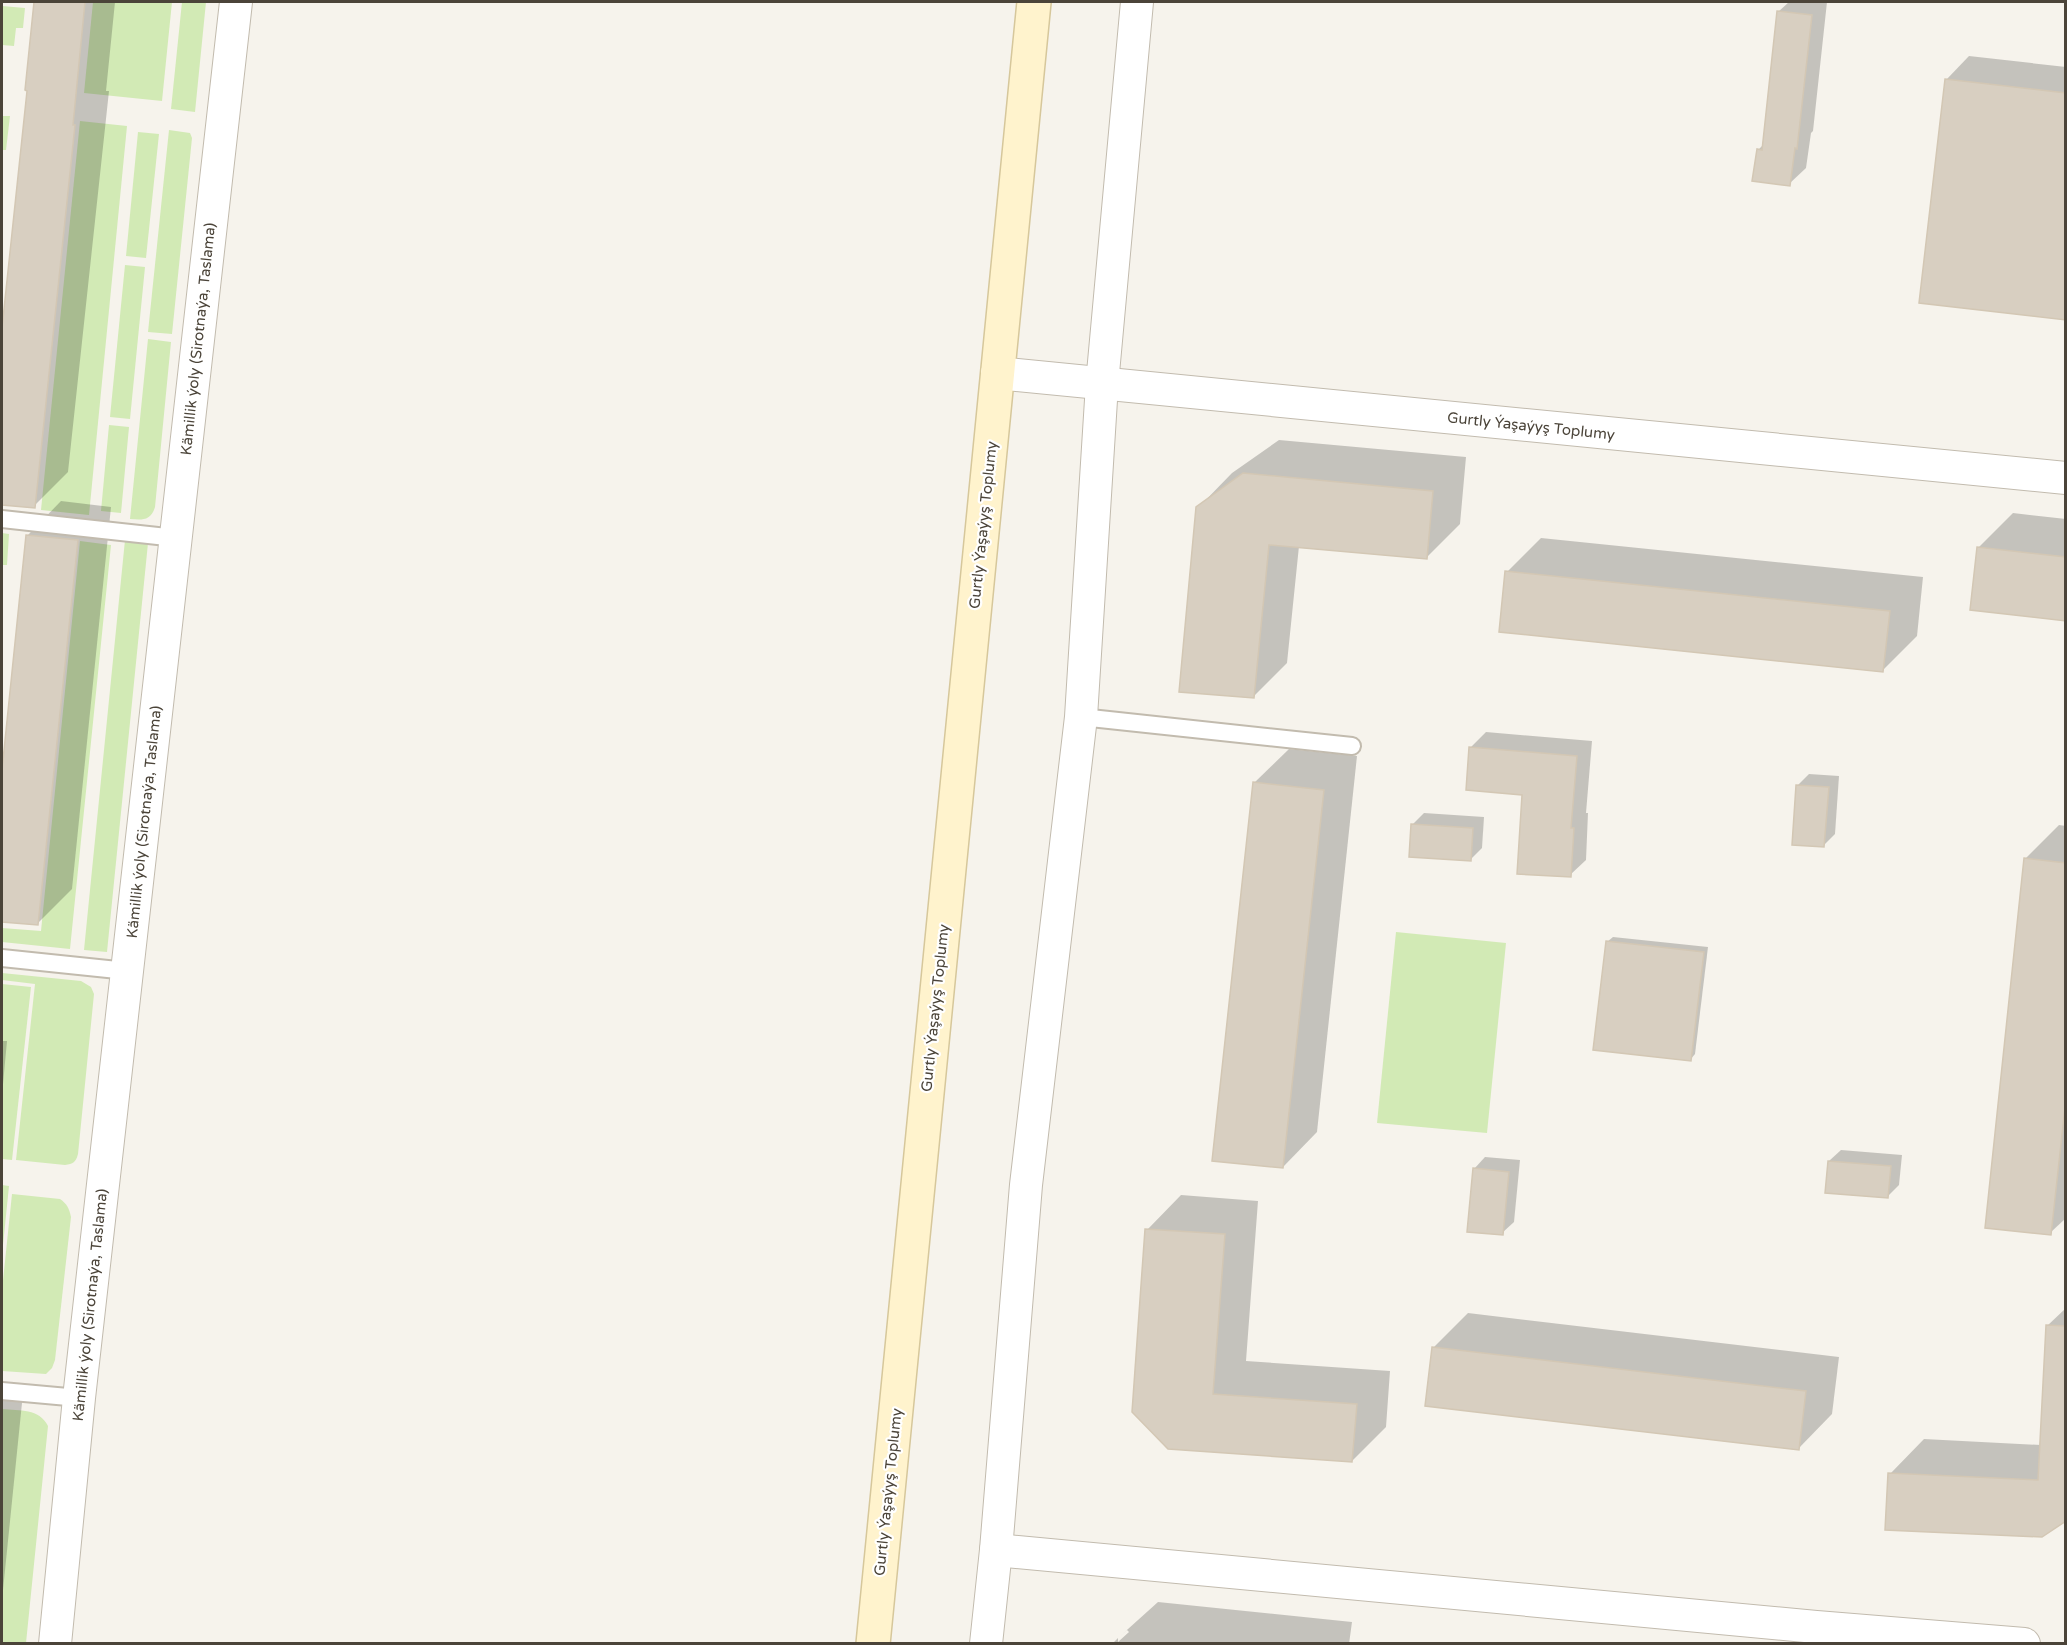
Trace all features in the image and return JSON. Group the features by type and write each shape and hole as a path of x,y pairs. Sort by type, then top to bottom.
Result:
{"street":[{"name":"Kämillik ýoly (Sirotnaýa, Taslama)","path":"55,1644 80,1398 236,2"},
{"name":"Gurtly Ýaşaýyş Toplumy","path":"873,1644 1034,2"},
{"path":"986,1644 996,1550 1026,1185 1081,717 1102,384 1137,2"},
{"name":"Gurtly Ýaşaýyş Toplumy","path":"997,373 2066,477"},
{"path":"996,1550 1816,1628 2024,1644"}],"lane":[{"path":"2,519 176,538"},
{"path":"1081,717 1353,746"},
{"path":"2,958 128,971"},
{"path":"2,1391 80,1398"}],"green space":[{"path":"93,2 172,2 162,101 84,93"},
{"path":"182,2 206,2 195,112 171,109"},
{"path":"2,6 25,8 23,28 16,28 14,46 2,45"},
{"path":"2,116 10,116 6,150 2,150"},
{"path":"80,121 127,126 89,515 41,510"},
{"path":"169,130 190,133 192,138 172,334 148,332"},
{"path":"138,132 159,134 146,258 126,256"},
{"path":"125,265 145,267 130,419 110,417"},
{"path":"148,339 171,342 155,507 148,517 130,519"},
{"path":"109,425 129,427 121,513 101,511"},
{"path":"2,533 9,534 7,565 2,565"},
{"path":"125,540 148,543 107,952 84,950"},
{"path":"80,541 111,545 70,949 2,942 2,928 41,931"},
{"path":"1396,932 1506,943 1487,1133 1377,1123"},
{"path":"2,973 81,981 91,987 94,994 78,1154 75,1161 70,1164 16,1160 35,984 2,980"},
{"path":"2,984 31,987 12,1160 2,1159"},
{"path":"2,1185 9,1186 2,1255"},
{"path":"12,1194 60,1199 67,1206 71,1217 55,1360 52,1368 46,1374 2,1371 2,1290"},
{"path":"2,1409 34,1413 40,1416 48,1426 26,1643 2,1643"}],"building":[{"path":"34,2 85,2 73,125 75,125 35,508 2,505 2,328"},
{"path":"1777,11 1812,15 1797,149 1795,148 1790,186 1752,181 1757,149 1762,150"},
{"path":"1945,79 2066,93 2066,320 1919,303"},
{"path":"1243,473 1433,491 1427,559 1269,545 1254,698 1179,692 1196,507"},
{"path":"26,535 78,540 38,925 2,922 2,770"},
{"path":"1977,547 2066,557 2066,621 1970,610"},
{"path":"1505,571 1890,611 1883,672 1499,632"},
{"path":"1469,747 1577,756 1571,828 1574,828 1571,877 1517,874 1522,795 1466,790"},
{"path":"1253,782 1324,790 1283,1168 1212,1161"},
{"path":"1796,785 1829,787 1824,847 1792,845"},
{"path":"1411,824 1473,828 1471,861 1409,857"},
{"path":"2024,858 2066,863 2066,1098 2051,1235 1985,1228"},
{"path":"1606,941 1704,952 1691,1061 1593,1050"},
{"path":"1828,1161 1891,1166 1888,1198 1825,1193"},
{"path":"1473,1168 1509,1172 1503,1235 1467,1232"},
{"path":"1145,1229 1225,1234 1213,1394 1357,1404 1352,1462 1168,1449 1132,1412"},
{"path":"2046,1325 2066,1326 2066,1521 2042,1537 1885,1530 1888,1473 2038,1480"},
{"path":"1432,1347 1806,1391 1799,1450 1425,1406"}]}
